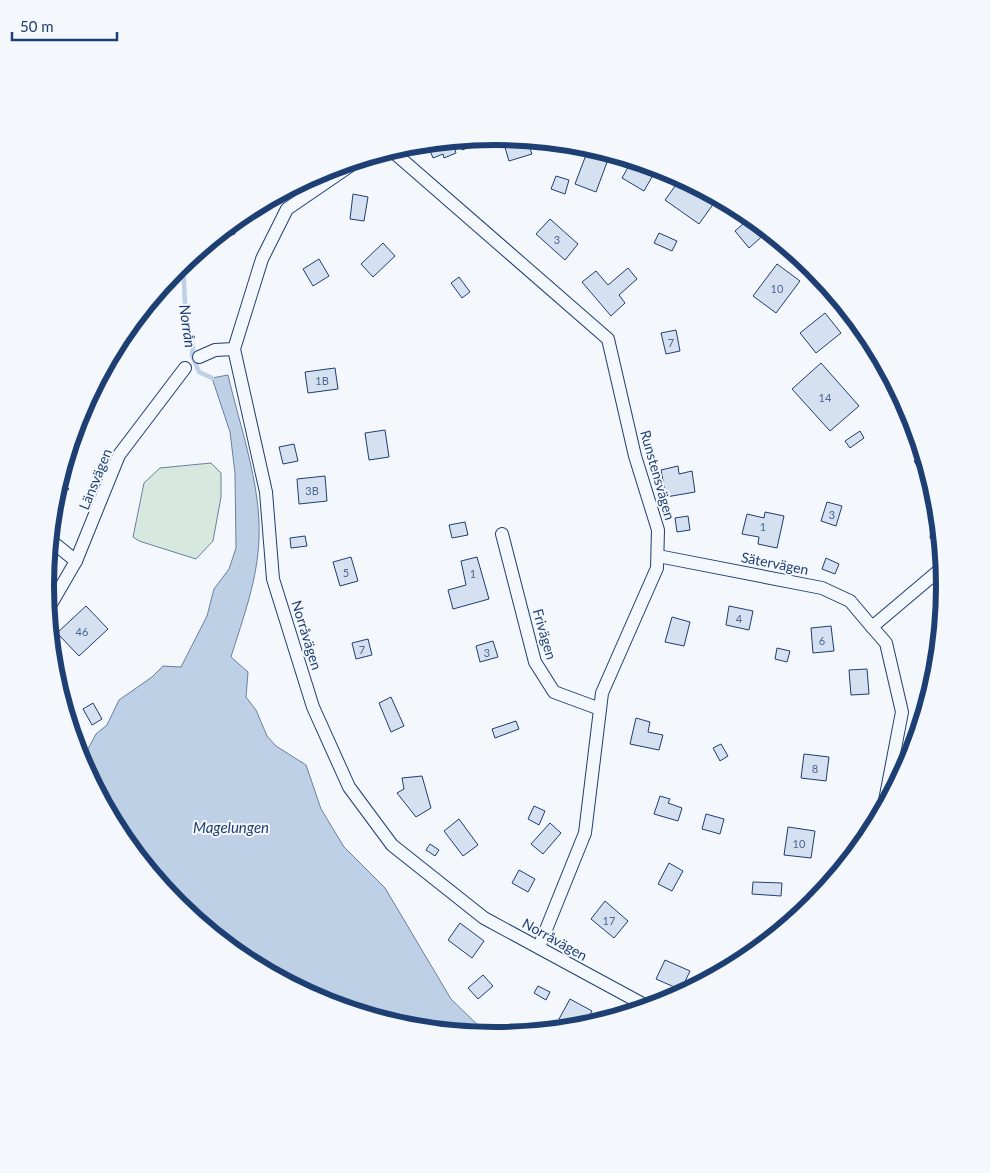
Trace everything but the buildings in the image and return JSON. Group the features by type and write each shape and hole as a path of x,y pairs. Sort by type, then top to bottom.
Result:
{"street":[{"name":"Runstensvägen","path":"398,156 608,339 635,456 658,530 657,568 602,693 585,833 539,947"},
{"name":"Norråvägen","path":"339,174 287,209 262,259 234,349 266,492 273,579 314,707 350,787 392,845 484,918 640,1003"},
{"path":"199,357 215,350 234,349"},
{"name":"Länsvägen","path":"54,598 76,561 119,455 185,368"},
{"name":"Frivägen","path":"502,534 535,662 554,692 600,709"},
{"path":"56,545 76,561"},
{"name":"Sätervägen","path":"658,556 822,588 850,601 886,643 902,712 887,789"},
{"path":"872,627 936,573"}],"shaded area":[{"path":"211,463 221,473 221,497 213,541 196,559 139,541 133,537 144,483 160,468"}],"water":[{"name":"Magelungen","path":"228,375 249,456 257,497 259,537 256,568 231,657 248,672 246,697 256,710 267,736 276,746 306,765 321,809 344,847 385,888 451,999 480,1027 437,1024 409,1019 353,1004 326,994 274,969 226,937 183,899 145,855 113,807 87,755 86,753 96,734 107,725 119,700 152,677 163,666 181,667 207,616 214,589 229,569 236,548 235,473 230,432 212,378"}],"waterway":[{"name":"Norrån","path":"184,274 186,322 193,346 192,355 199,372 212,378"}]}
